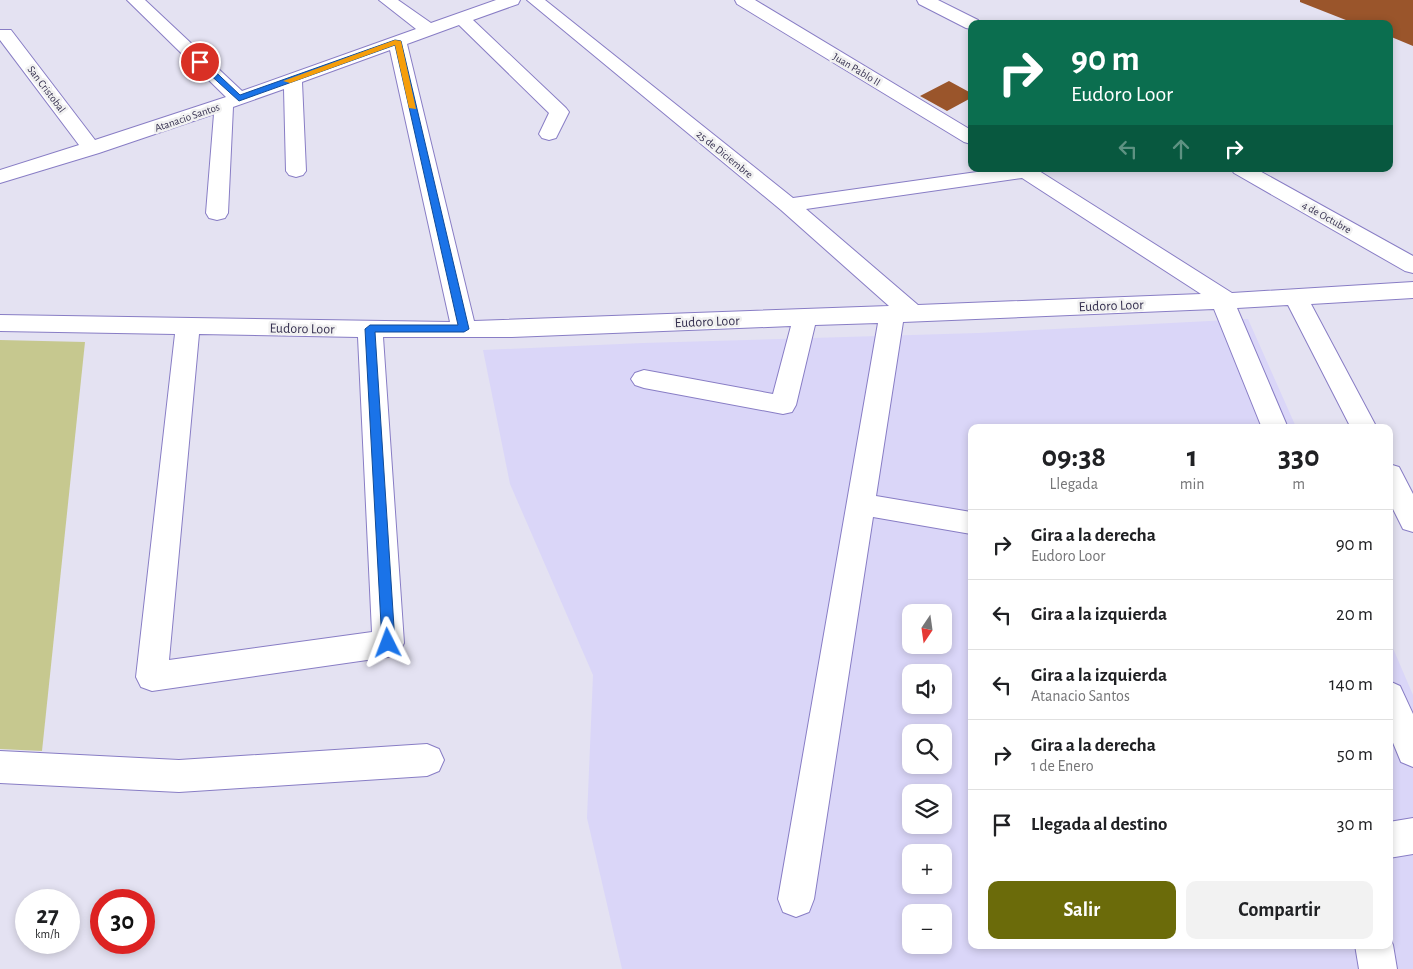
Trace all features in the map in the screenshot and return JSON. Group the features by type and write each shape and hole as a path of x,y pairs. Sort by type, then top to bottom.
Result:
{"street":[{"path":"135,0 232,101 217,213"},
{"path":"387,0 429,30"},
{"name":"Atanacio Santos","path":"0,177 92,149 232,101 512,0"},
{"name":"25 de Diciembre","path":"535,0 789,205 902,313"},
{"name":"Juan Pablo II","path":"743,0 968,136"},
{"path":"925,0 968,22"},
{"path":"461,18 559,112 549,134"},
{"name":"San Cristobal","path":"0,35 5,34 92,149"},
{"path":"398,41 464,329"},
{"path":"293,79 296,171"},
{"path":"789,205 1011,172"},
{"path":"1027,172 1224,301 1273,424"},
{"name":"4 de Octubre","path":"1246,172 1413,266"},
{"name":"Eudoro Loor","path":"0,323 370,329 512,329 1296,298 1413,290"},
{"path":"1296,298 1362,424"},
{"path":"796,899 861,504 902,313"},
{"path":"644,379 783,405 805,317"},
{"path":"188,326 152,677 388,643 370,329"},
{"path":"1393,482 1413,521"},
{"path":"861,504 968,522"},
{"path":"1393,705 1413,751"},
{"path":"0,767 179,776 427,760"},
{"path":"1393,839 1413,836"},
{"path":"1375,949 1378,969"}],"shaded area":[{"path":"1248,319 1295,424 968,424 968,949 1393,949 1393,648 1413,695 1413,969 622,969 587,818 593,675 510,484 483,350 643,343 978,333"}],"green space":[{"path":"0,340 85,342 42,751 0,749"}],"building":[{"path":"1300,0 1413,0 1413,46 1393,38 1393,20 1346,20 1300,2"},
{"path":"949,81 968,91 968,100 947,111 920,96"}],"slow traffic":[{"path":"287,81 398,41 413,108"}],"route":[{"path":"200,62 239,98 398,41 464,329 370,329 388,643"}]}
